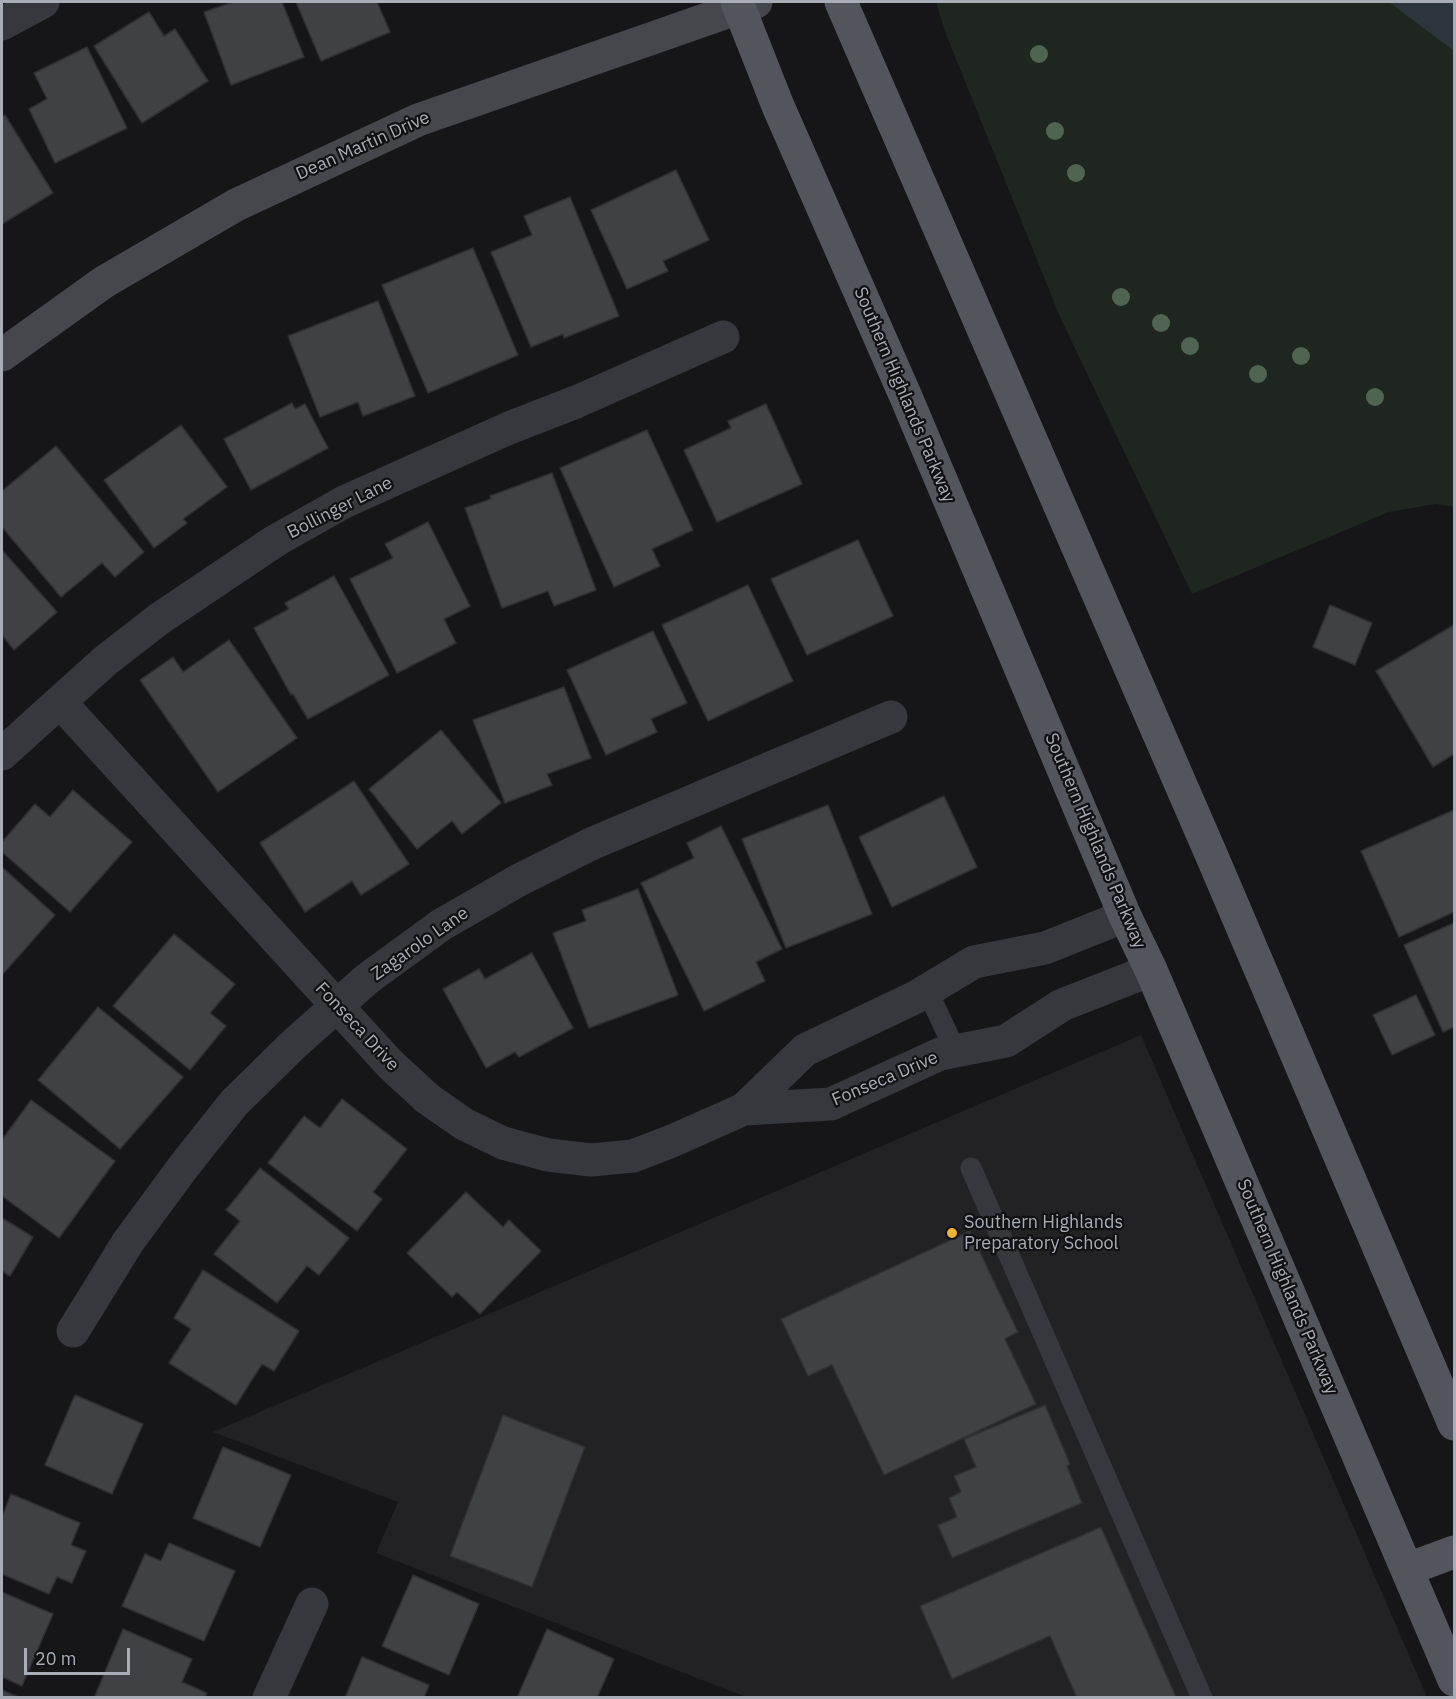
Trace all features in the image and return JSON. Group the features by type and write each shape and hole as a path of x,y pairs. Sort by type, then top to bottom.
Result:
{"main road":[{"path":"842,2 1205,839 1455,1424"},
{"name":"Southern Highlands Parkway","path":"744,3 778,106 906,397 1125,916 1151,970 1455,1680"},
{"path":"1408,1569 1455,1552"}],"street":[{"path":"2,24 43,2"},
{"name":"Dean Martin Drive","path":"2,355 104,282 236,205 418,120 744,3"},
{"name":"Bollinger Lane","path":"2,754 105,661 159,619 275,541 344,502 509,428 576,402 723,337"},
{"name":"Fonseca Drive","path":"60,702 390,1064 428,1100 464,1124 502,1143 548,1155 591,1160 633,1156 672,1141 744,1109 805,1050 927,990 974,962 1045,948 1125,916"},
{"name":"Zagarolo Lane","path":"73,1331 128,1242 227,1112 293,1045 367,979 441,925 519,880 591,844 891,717"},
{"name":"Fonseca Drive","path":"744,1109 831,1104 940,1054 1006,1041 1062,1005 1151,970"},
{"path":"269,1698 312,1604"}],"lane":[{"path":"927,990 955,1050"},
{"path":"971,1168 1202,1698"}],"shaded area":[{"path":"936,2 1454,2 1454,507 1435,504 1389,512 1192,594 1060,317 946,34"},
{"path":"1389,2 1454,2 1454,51"},
{"name":"Southern Highlands Preparatory School","path":"1141,1035 1427,1697 746,1697 376,1553 398,1502 213,1432"}],"building":[{"path":"233,2 282,2 304,57 231,85 204,12"},
{"path":"296,2 377,2 390,32 321,61"},
{"path":"149,12 164,36 175,29 208,81 142,123 94,46"},
{"path":"87,47 127,128 55,163 29,109 47,99 34,73"},
{"path":"5,115 53,193 2,224 2,117"},
{"path":"676,170 709,240 663,261 668,271 627,289 591,210"},
{"path":"570,197 619,316 564,338 563,334 531,347 491,252 532,235 524,216"},
{"path":"473,248 518,355 428,393 382,285"},
{"path":"378,301 415,396 363,416 358,402 320,417 288,336"},
{"path":"292,403 295,409 305,404 328,448 251,490 224,439"},
{"path":"766,404 802,484 717,522 684,450 731,428 728,421"},
{"path":"181,425 227,487 183,519 187,523 154,548 104,480"},
{"path":"647,430 693,530 652,549 660,566 614,587 560,468"},
{"path":"56,446 144,552 115,577 102,563 61,597 2,527 2,491"},
{"path":"552,473 596,590 554,606 548,591 502,608 465,508 491,499 490,496"},
{"path":"428,522 470,606 444,619 456,643 397,673 350,579 393,558 385,544"},
{"path":"858,540 893,616 807,655 771,579"},
{"path":"2,550 57,612 14,650 2,635"},
{"path":"334,576 389,675 308,719 293,694 291,695 254,628 289,609 285,603"},
{"path":"748,585 793,681 708,721 662,625"},
{"path":"1330,605 1372,623 1355,665 1313,647"},
{"path":"1454,625 1454,754 1433,767 1376,671"},
{"path":"653,631 687,703 651,719 657,732 606,755 567,670"},
{"path":"229,640 297,738 218,792 140,680 173,657 183,672"},
{"path":"564,687 591,758 547,774 552,785 505,803 473,720"},
{"path":"441,730 501,803 462,834 452,821 417,849 369,789"},
{"path":"354,781 409,864 361,895 352,881 305,912 260,843"},
{"path":"73,790 132,842 70,912 2,852 2,842 35,804 50,817"},
{"path":"944,796 977,867 892,907 859,837"},
{"path":"828,805 872,914 786,948 742,839"},
{"path":"1454,810 1454,912 1399,937 1361,851"},
{"path":"721,826 782,949 756,962 765,981 704,1011 641,883 694,858 687,843"},
{"path":"2,867 55,915 2,975"},
{"path":"638,889 678,995 589,1028 553,933 586,921 582,910"},
{"path":"1454,923 1454,1027 1443,1032 1404,945"},
{"path":"174,934 235,984 210,1013 226,1026 190,1070 113,1006"},
{"path":"532,953 573,1028 519,1057 515,1052 486,1068 443,989 479,969 485,979"},
{"path":"1416,995 1435,1035 1392,1055 1373,1015"},
{"path":"98,1007 183,1077 120,1149 38,1080"},
{"path":"342,1099 407,1149 373,1192 382,1199 357,1231 268,1163 304,1116 320,1128"},
{"path":"31,1100 115,1161 59,1238 2,1196 2,1140"},
{"path":"260,1168 349,1238 319,1275 307,1266 277,1303 214,1254 240,1221 226,1210"},
{"path":"466,1192 503,1227 509,1220 541,1251 480,1314 457,1292 452,1297 407,1253"},
{"path":"2,1218 33,1237 10,1276 2,1271"},
{"path":"970,1231 1018,1332 1005,1339 1036,1404 884,1475 832,1365 808,1376 781,1319"},
{"path":"203,1270 299,1331 274,1371 262,1364 236,1405 169,1363 191,1329 174,1318"},
{"path":"75,1395 143,1424 112,1494 45,1465"},
{"path":"1045,1405 1070,1464 1067,1466 1082,1503 952,1558 938,1525 957,1517 949,1498 961,1492 954,1476 976,1467 964,1439"},
{"path":"503,1415 585,1447 532,1587 450,1556"},
{"path":"223,1447 291,1475 260,1547 193,1518"},
{"path":"11,1494 80,1523 71,1545 86,1551 72,1583 57,1577 49,1594 2,1574 2,1517"},
{"path":"1101,1527 1176,1697 1077,1698 1050,1636 952,1679 920,1606"},
{"path":"169,1543 235,1571 204,1641 122,1606 145,1554 161,1561"},
{"path":"413,1575 479,1604 449,1675 382,1646"},
{"path":"2,1592 53,1614 22,1686 2,1677"},
{"path":"123,1629 192,1659 182,1682 207,1693 205,1698 94,1698"},
{"path":"547,1629 614,1659 597,1698 517,1698"},
{"path":"362,1657 429,1685 424,1698 345,1698"},
{"path":"2,1690 18,1697 18,1698 2,1698"}],"place":[{"name":"Southern Highlands Preparatory School","path":"952,1233"}]}
